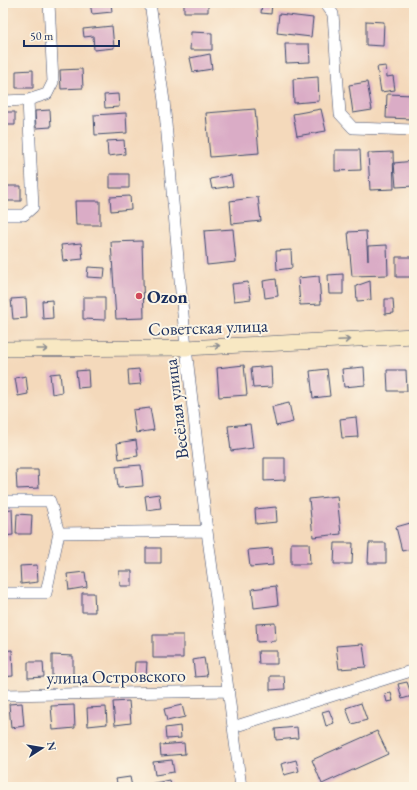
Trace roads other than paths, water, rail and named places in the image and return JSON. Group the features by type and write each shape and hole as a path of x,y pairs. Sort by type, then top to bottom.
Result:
{"main road":[{"name":"Советская улица","path":"3,349 186,348 414,336"}],"street":[{"path":"3,100 28,100 47,94 53,82 49,3"},
{"name":"Весёлая улица","path":"150,3 164,101 186,348 207,531 241,787"},
{"path":"325,3 333,14 340,114 353,128 414,130"},
{"path":"3,215 24,215 33,207 28,100"},
{"path":"3,501 50,501 59,533 46,593 3,593"},
{"path":"59,533 207,531"},
{"path":"233,727 414,670"},
{"name":"улица Островского","path":"3,695 229,691"}],"place":[{"name":"Ozon","path":"139,296"}]}
